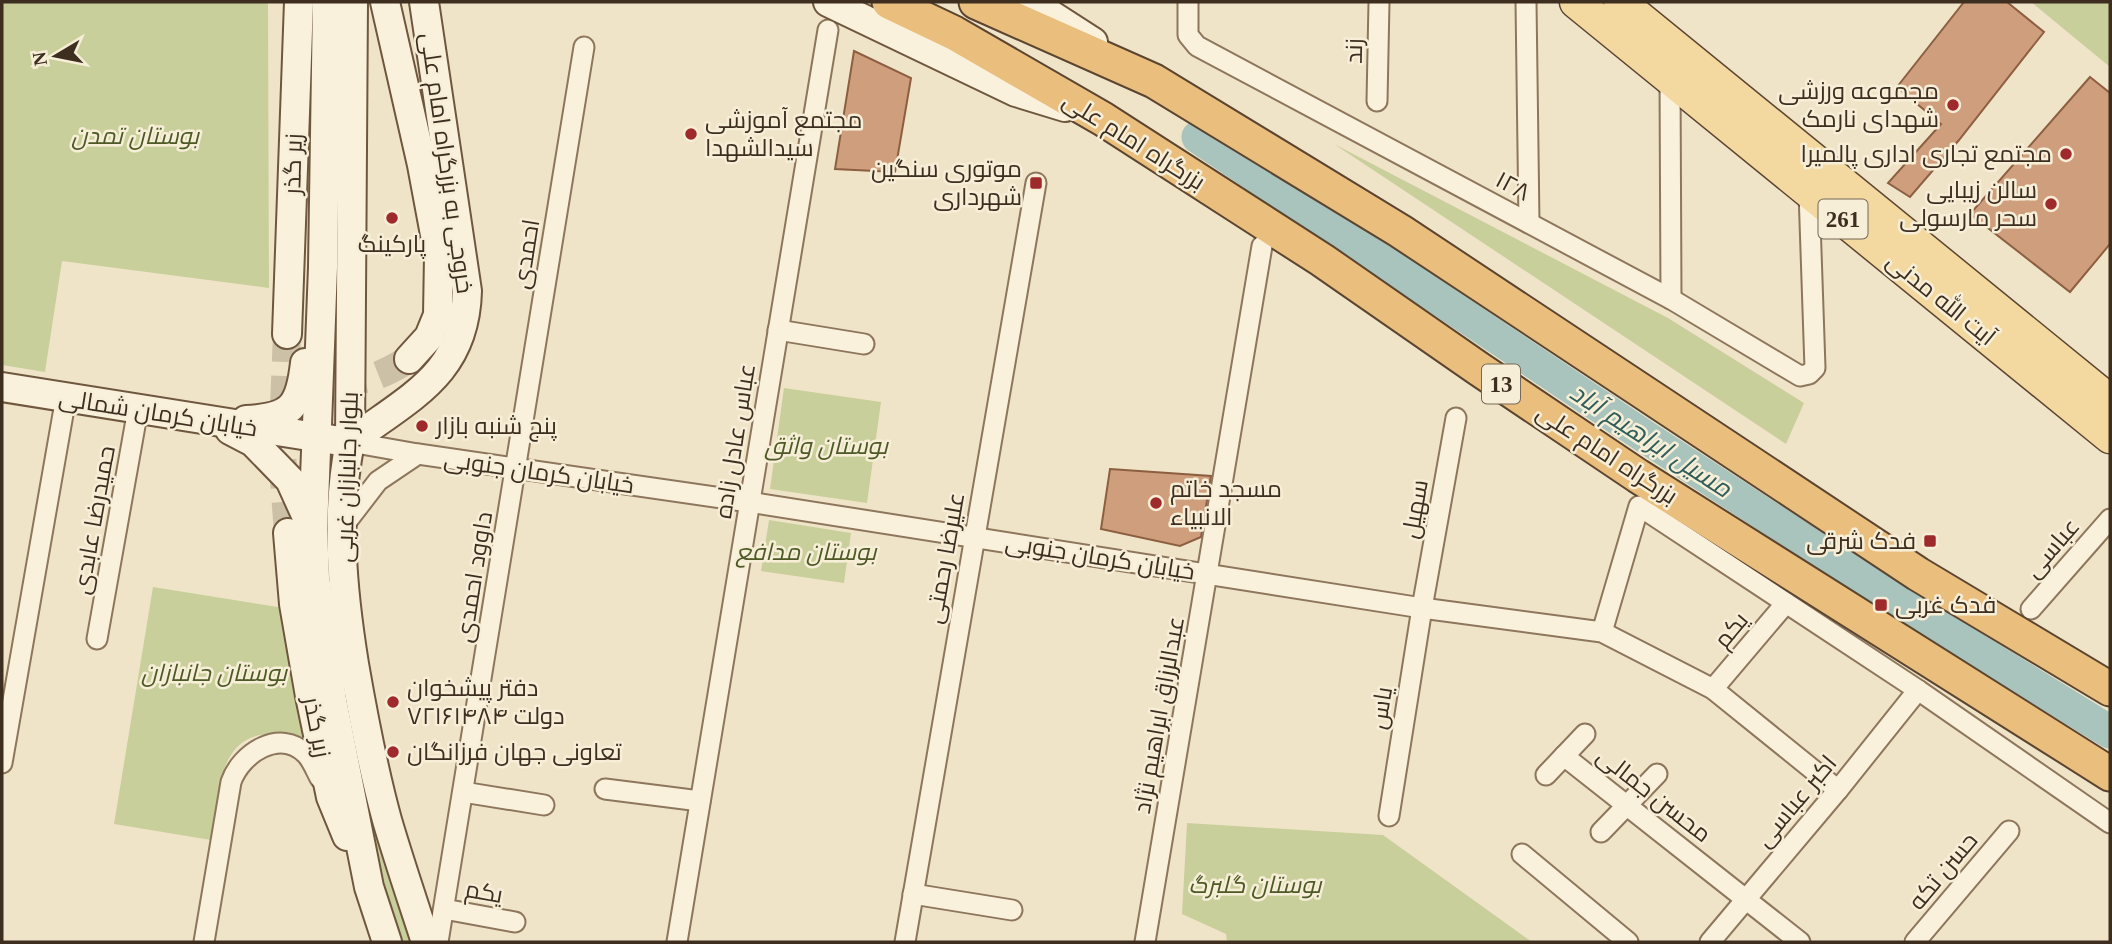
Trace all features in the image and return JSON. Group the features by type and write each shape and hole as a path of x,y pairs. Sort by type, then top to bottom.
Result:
{"highway":[{"name":"بزرگراه امام علی","path":"889,2 954,33 1103,119 1322,260 1638,476 2110,775"},
{"path":"976,2 1154,81 1400,231 1918,574 2110,689"}],"main road":[{"path":"285,2 286,26 297,78"},
{"path":"297,78 299,2"},
{"name":"بلوار جانبازان غربی","path":"327,2 323,267 315,439 315,577 328,672 369,887 387,942"},
{"name":"بلوار جانبازان غربی","path":"314,531 342,481 350,442 353,2"},
{"path":"385,2 422,165 439,256 438,315 429,337 409,359"},
{"path":"405,2 417,86 410,119"},
{"name":"خروجی به بزرگراه امام علی","path":"350,442 429,383 442,370 458,341 466,313 467,291 424,2"},
{"path":"828,2 1016,92 1103,119"},
{"path":"1031,2 1154,81"},
{"name":"آیت الله مدنی","path":"1576,2 2110,437"},
{"name":"261","path":"1620,2 2110,401"},
{"name":"زیر گذر","path":"287,334 297,78"},
{"path":"212,421 272,418 286,411 296,399 303,382 312,313 323,267"},
{"name":"خیابان کرمان شمالی","path":"2,387 315,439"},
{"path":"212,421 253,442 290,480 314,531"},
{"name":"خیابان کرمان جنوبی","path":"315,439 350,442"},
{"name":"زیر گذر","path":"314,531 294,604 331,797 369,887"},
{"name":"بلوار جانبازان غربی","path":"314,531 344,590 366,733 387,820 426,942"}],"street":[{"name":"۱۲۸","path":"1188,2 1188,35 1192,41 1671,299 1801,376 1810,374 1815,368 1809,192"},
{"name":"زند","path":"1377,101 1379,2"},
{"path":"1526,2 1530,223"},
{"name":"عباس عادل زاده","path":"677,942 828,30"},
{"name":"احمدی","path":"516,469 584,47"},
{"path":"1670,78 1671,299"},
{"name":"علیرضا رحمتی","path":"905,942 1036,183"},
{"name":"عبدالرزاق ابراهیم نژاد","path":"1145,942 1262,246"},
{"path":"778,330 864,344"},
{"path":"2,763 66,397"},
{"name":"حمیدرضا عابدی","path":"97,639 138,409"},
{"name":"سهیل","path":"1422,608 1456,418"},
{"name":"خیابان کرمان جنوبی","path":"350,442 1422,608 1602,632 1713,688 1838,789"},
{"path":"314,531 378,481 418,454"},
{"name":"داوود احمدی","path":"438,942 516,469"},
{"path":"1602,632 1639,506 2110,823"},
{"name":"عباسی","path":"2031,609 2110,519"},
{"name":"یکم","path":"1713,688 1786,603"},
{"name":"یاس","path":"1389,816 1422,608"},
{"name":"اکبر عباسی","path":"1710,942 1917,691"},
{"path":"1546,775 1585,734"},
{"path":"204,942 231,782 236,770 256,750 266,745 286,744 306,754 331,797"},
{"name":"محسن جمالی","path":"1564,755 1800,942"},
{"path":"1601,832 1657,774"},
{"path":"605,789 700,801"},
{"path":"463,792 544,805"},
{"name":"حسن تکه","path":"1915,942 2009,831"},
{"path":"1522,855 1628,942"},
{"path":"913,894 1012,911"},
{"name":"یکم","path":"444,909 515,922"}],"green space":[{"name":"بوستان تمدن","path":"2,2 268,2 269,288 62,261 45,372 2,365"},
{"path":"2031,2 2110,2 2110,67"},
{"path":"1334,144 1668,318 1804,403 1786,444"},
{"name":"بوستان واثق","path":"784,388 881,402 867,503 770,489"},
{"path":"327,484 330,486 402,914 411,942 397,942 389,920 334,644 319,498"},
{"name":"بوستان مدافع","path":"769,520 851,533 844,583 761,571"},
{"name":"بوستان جانبازان","path":"153,587 284,608 308,744 275,734 264,734 243,742 228,760 221,779 211,840 114,824"},
{"name":"بوستان گلبرگ","path":"1187,823 1383,835 1532,942 1227,942 1226,934 1182,914"}],"building":[{"name":"مجموعه ورزشی شهدای نارمک","path":"1964,2 2007,2 2044,32 1959,140 1910,197 1888,183 1941,124 1897,87"},
{"path":"854,51 911,78 895,172 835,169"},
{"name":"مجتمع تجاری اداری پالمیرا","path":"2090,77 2110,93 2110,244 2070,292 1970,214"},
{"name":"مسجد خاتم الانبیاء","path":"1110,469 1211,476 1201,537 1180,546 1101,529"}],"waterway":[{"name":"مسیل ابراهیم آباد","path":"1198,137 1647,438 1885,593 2110,732"}],"tunnel":[{"path":"287,334 282,454 288,533"},
{"path":"303,356 329,376 354,381 381,374 409,359"}],"place":[{"name":"مجموعه ورزشی شهدای نارمک","path":"1953,105"},
{"name":"مجتمع آموزشی سیدالشهدا","path":"691,134"},
{"name":"مجتمع تجاری اداری پالمیرا","path":"2066,154"},
{"name":"موتوری سنگین شهرداری","path":"1036,183"},
{"name":"سالن زیبایی سحر مارسولی","path":"2051,204"},
{"name":"پارکینگ","path":"392,218"},
{"name":"پنج شنبه بازار","path":"422,426"},
{"name":"مسجد خاتم الانبیاء","path":"1156,503"},
{"name":"فدک شرقی","path":"1930,541"},
{"name":"فدک غربی","path":"1881,605"},
{"name":"دفتر پیشخوان دولت ۷۲۱۶۱۴۸۴","path":"393,702"},
{"name":"تعاونی جهان فرزانگان","path":"393,752"}]}
